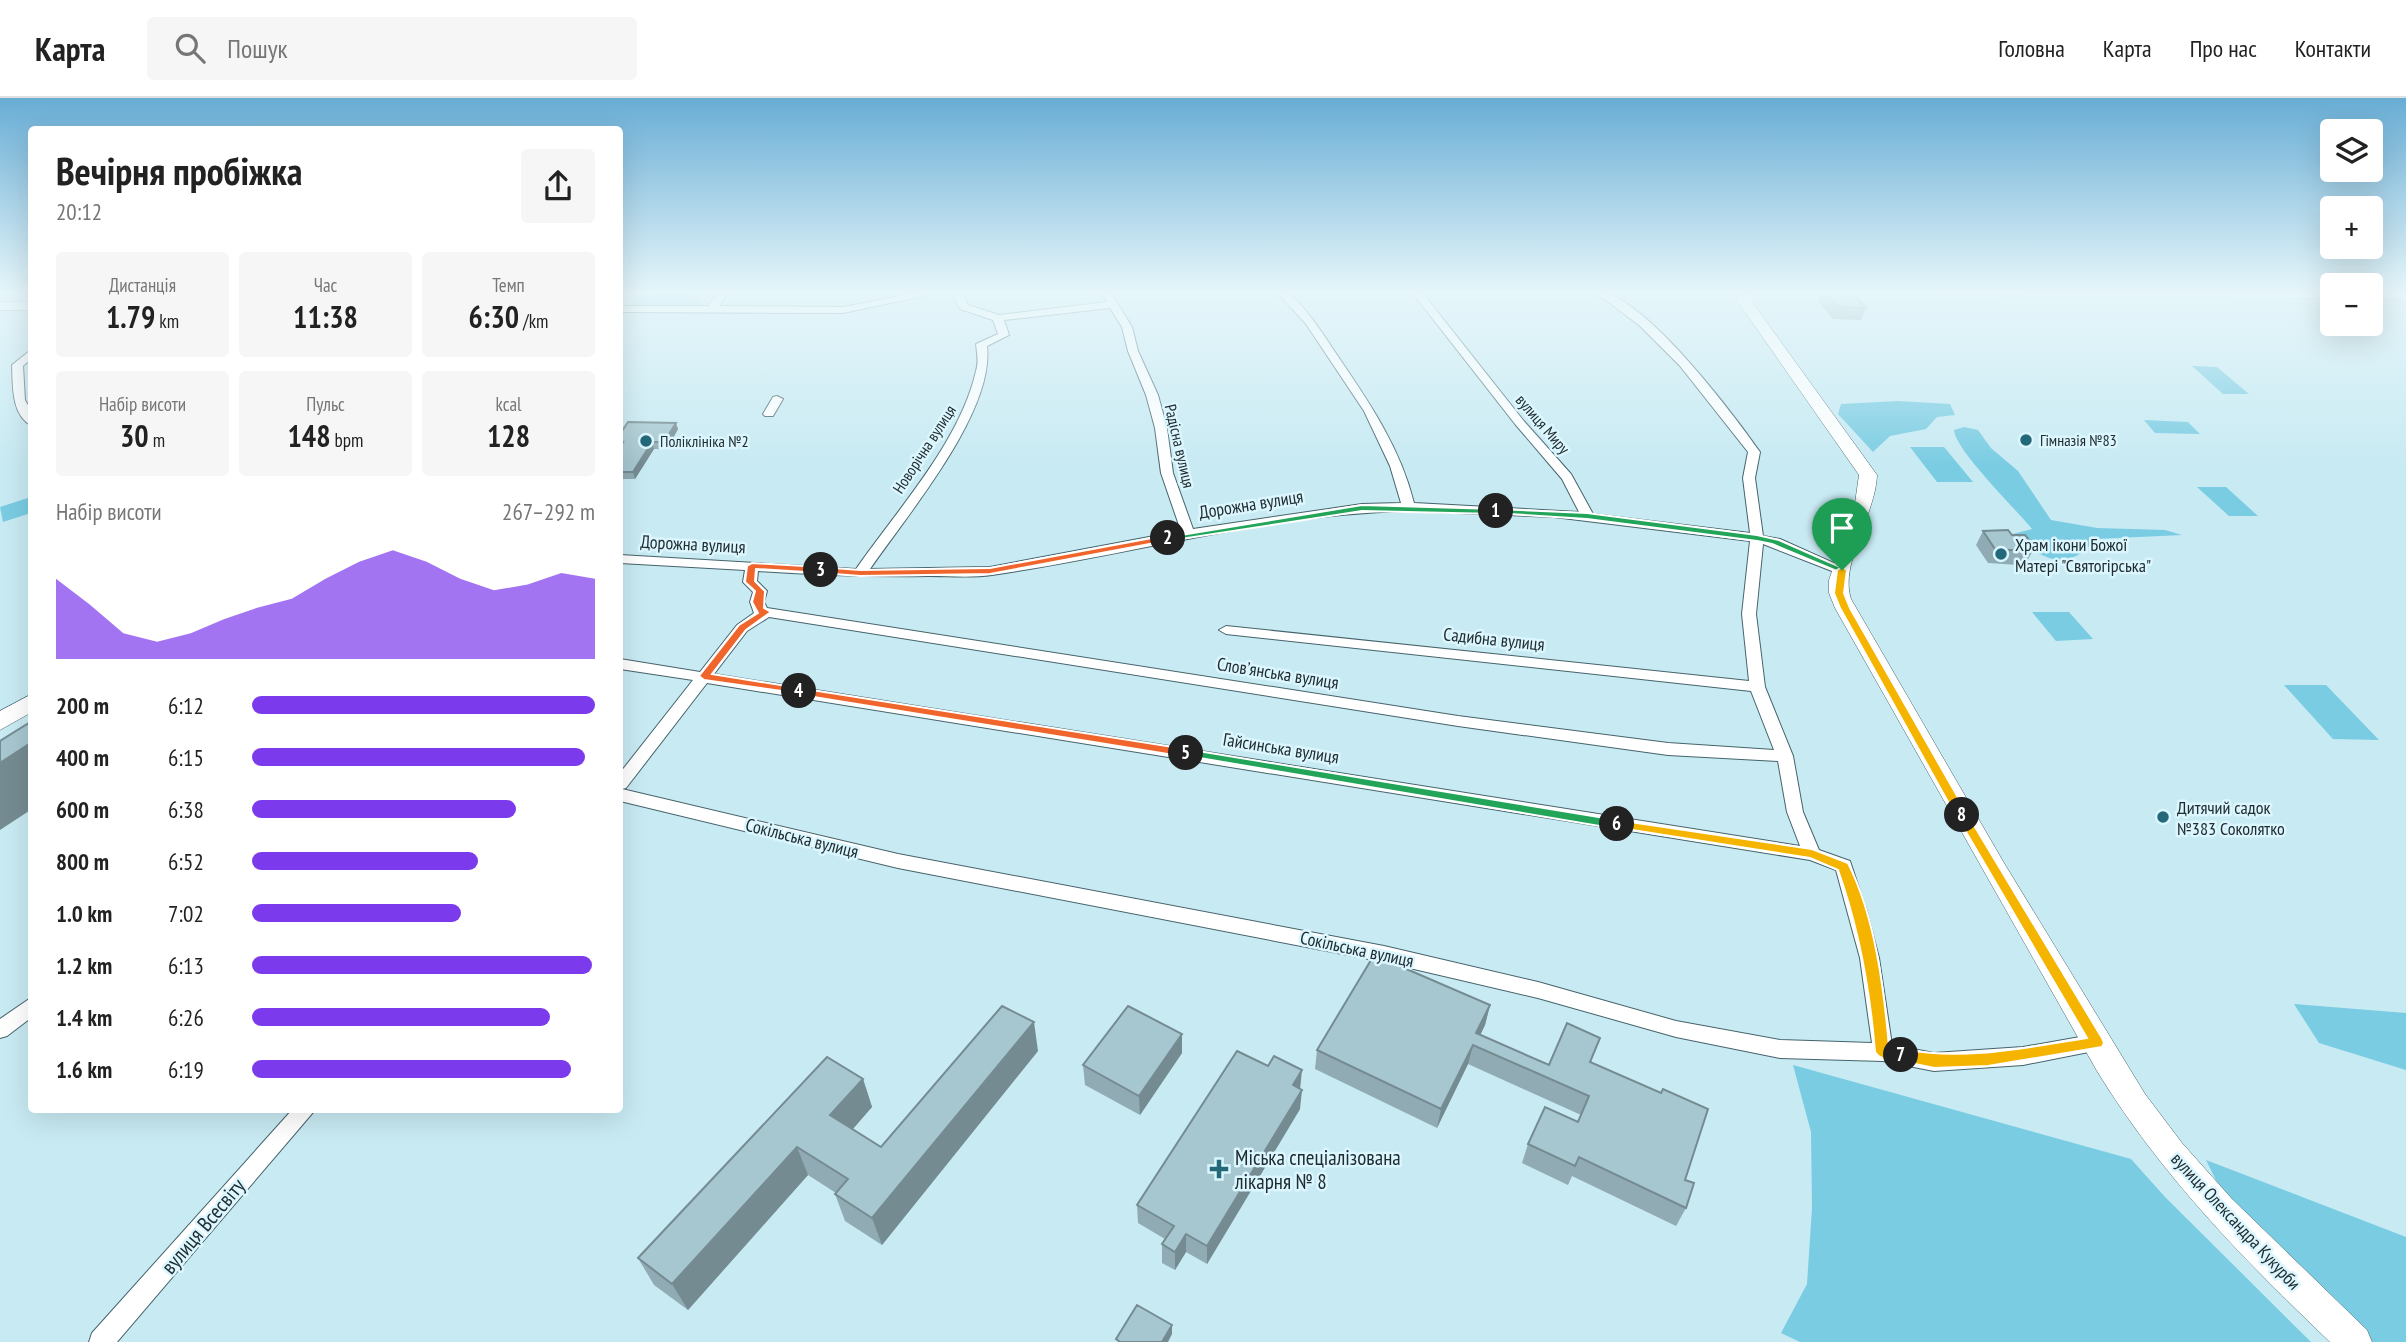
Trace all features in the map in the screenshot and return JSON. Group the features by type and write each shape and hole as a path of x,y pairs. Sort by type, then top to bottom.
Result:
{"street":[{"name":"Новорічна вулиця","path":"860,573 967,413 983,368 981,349"},
{"name":"Радісна вулиця","path":"1133,349 1153,395 1167,473 1188,534"},
{"path":"1330,349 1378,423 1392,450 1408,507"},
{"name":"вулиця Миру","path":"1462,349 1520,423 1565,473 1582,499 1587,516"},
{"path":"1669,349 1733,423 1754,452 1749,478 1757,538 1749,614 1757,687 1785,757 1796,812 1812,854"},
{"name":"вулиця Олександра Кукурби","path":"1778,349 1868,475 1842,570 1839,593 1963,817 2097,1043 2148,1122 2205,1193 2276,1268 2355,1342"},
{"path":"28,355 17,365 19,400 28,416"},
{"path":"769,414 776,399"},
{"name":"Дорожна вулиця","path":"623,559 860,573 990,571 1188,534 1362,508 1408,507 1587,516 1757,538 1775,542 1842,570"},
{"path":"752,566 750,582 760,591 757,602 759,610 766,612"},
{"path":"623,780 742,628 766,612"},
{"name":"Словʼянська вулиця","path":"766,612 1458,721 1668,749 1785,757"},
{"name":"Садибна вулиця","path":"1226,630 1757,687"},
{"name":"Гайсинська вулиця","path":"623,664 1812,854 1844,866 1859,908 1878,1001 1883,1052"},
{"path":"0,722 28,704"},
{"path":"0,745 28,727"},
{"name":"Сокільська вулиця","path":"623,796 898,861 1384,954 1538,990 1676,1029 1780,1049 1883,1052 1934,1062 1988,1060 2097,1043"},
{"path":"0,1030 28,1008"},
{"name":"вулиця Всесвіту","path":"102,1342 302,1113"}],"shaded area":[{"path":"2192,366 2217,367 2249,394 2223,394"},
{"path":"1898,401 1950,404 1955,415 1937,417 1926,429 1890,436 1873,452 1838,414 1841,404"},
{"path":"2144,420 2188,422 2200,434 2155,433"},
{"path":"1964,427 1978,430 1991,448 2018,471 2051,520 2097,528 2165,530 2182,535 2096,539 2074,557 2063,560 2043,556 2009,535 2032,529 1964,451 1954,430"},
{"path":"1910,447 1944,447 1973,482 1937,482"},
{"path":"2197,487 2226,487 2258,516 2229,516"},
{"path":"28,498 28,514 3,522 0,507"},
{"path":"2032,612 2069,612 2093,639 2056,641"},
{"path":"2284,685 2326,685 2379,740 2333,739"},
{"path":"2294,1004 2406,1013 2406,1070 2319,1043"},
{"path":"1793,1065 2131,1159 2165,1197 2311,1342 1800,1342 1781,1333 1807,1284 1812,1208 1811,1132"},
{"path":"2206,1160 2406,1237 2406,1342 2372,1342 2235,1219"}],"building":[{"path":"628,422 676,423 664,442 652,442 633,472 623,472 623,430"},
{"path":"2008,530 2012,535 2025,535 2035,547 2022,547 2025,551 1995,549 1983,531"},
{"path":"28,724 28,745 0,763 0,741"},
{"path":"1374,955 1490,1005 1476,1033 1549,1065 1567,1023 1600,1038 1590,1062 1661,1093 1663,1089 1708,1109 1685,1180 1694,1183 1686,1208 1579,1157 1575,1166 1528,1144 1545,1107 1578,1122 1589,1096 1473,1045 1441,1109 1317,1050"},
{"path":"1002,1006 1034,1022 872,1218 835,1194 848,1179 797,1147 672,1284 638,1258 827,1057 863,1079 830,1115 881,1147"},
{"path":"1128,1006 1182,1034 1139,1096 1083,1065"},
{"name":"Міська спеціалізована лікарня № 8","path":"1237,1051 1268,1066 1274,1056 1302,1070 1293,1085 1302,1090 1207,1246 1186,1234 1175,1252 1162,1244 1174,1226 1137,1205"},
{"path":"1137,1305 1172,1325 1162,1342 1120,1342 1116,1339"}],"place":[{"name":"Гімназія №83","path":"2026,440"},
{"name":"Поліклініка №2","path":"646,441"},
{"name":"Храм ікони Божої Матері \"Святогірська\"","path":"2001,554"},
{"name":"Дитячий садок №383 Соколятко","path":"2163,817"},
{"name":"Міська спеціалізована лікарня № 8","path":"1219,1169"}],"route":[{"path":"1408,507 1554,513 1733,534 1775,542 1842,570 1839,593 1845,608 1963,817 2097,1043 1988,1060 1934,1062 1883,1052 1878,1001 1859,908 1844,866 1812,854 704,676 742,628 766,612 759,610 757,602 760,591 750,582 752,566 860,573 990,571 1188,534 1362,508 1408,507"}]}
